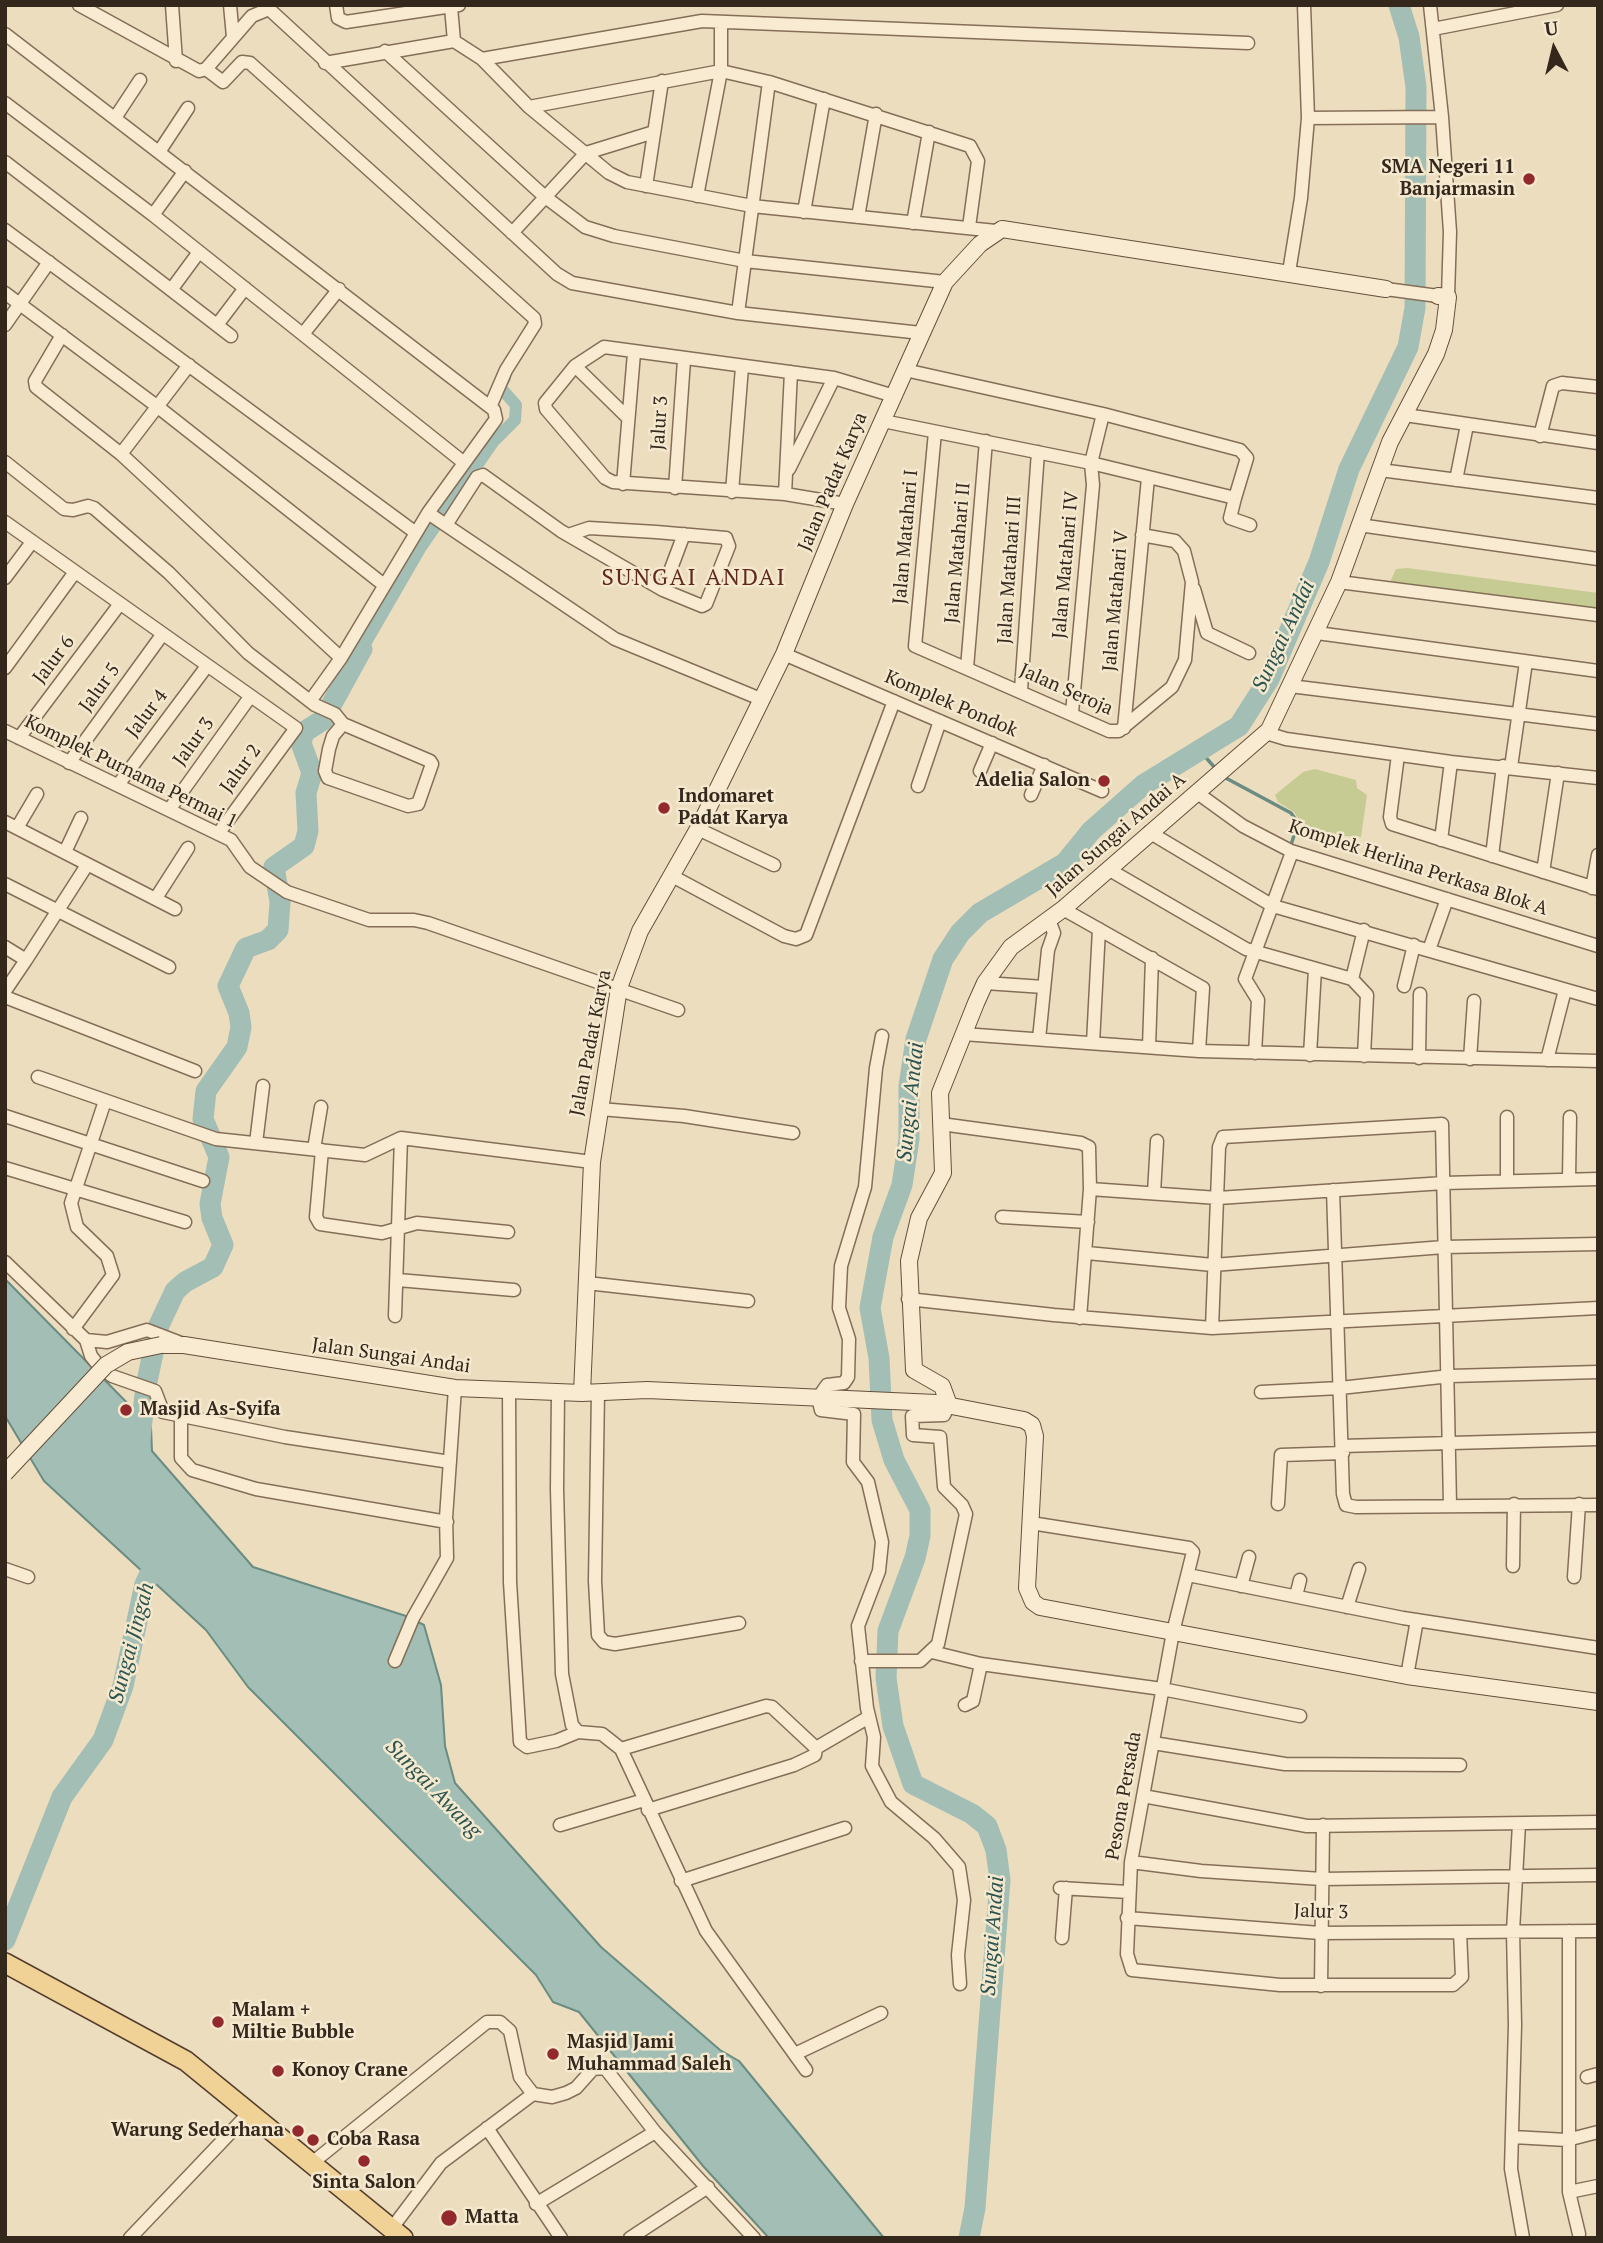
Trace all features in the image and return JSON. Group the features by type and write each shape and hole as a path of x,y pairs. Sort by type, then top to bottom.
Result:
{"main road":[{"path":"7,1964 186,2061 398,2233"}],"street":[{"path":"79,5 176,61 195,70 206,69 223,82 242,62 250,63 534,318 535,324 506,370 490,407"},
{"path":"172,5 176,61"},
{"path":"230,5 233,37"},
{"path":"281,5 282,19"},
{"path":"336,5 338,18 346,22 455,6 454,41"},
{"path":"1289,272 1301,198 1308,118 1304,5"},
{"path":"326,63 454,41 482,59 529,107 618,179 646,186 752,206 858,218 1011,230 1443,297 1450,232 1442,117 1430,5"},
{"path":"1433,29 1557,5"},
{"path":"206,69 252,16 265,9 282,19 326,63 557,274 572,283 738,313 921,334"},
{"path":"482,59 692,21 1248,43"},
{"path":"697,196 721,71 720,22"},
{"path":"5,34 494,410 496,419 463,462 438,520"},
{"path":"385,51 544,196 577,222 598,232 745,261 945,282"},
{"path":"529,107 721,71 769,82 970,146 977,154 969,227"},
{"path":"115,118 140,80"},
{"path":"646,186 662,81"},
{"path":"738,313 769,82"},
{"path":"804,212 824,99"},
{"path":"5,103 200,251 463,462"},
{"path":"159,152 188,108"},
{"path":"858,218 876,114"},
{"path":"1308,118 1442,117"},
{"path":"512,233 586,153 654,132"},
{"path":"913,223 929,132"},
{"path":"5,162 231,336"},
{"path":"153,215 185,171"},
{"path":"5,230 416,533"},
{"name":"Jalan Padat Karya","path":"590,1392 587,1283 592,1162 620,988 640,931 698,829 784,654 845,504 945,282 996,230"},
{"path":"171,290 200,251"},
{"path":"5,325 49,262"},
{"path":"217,325 245,288"},
{"path":"303,334 339,289"},
{"path":"5,293 158,407 384,585"},
{"name":"Jalan Sungai Andai A","path":"943,1404 942,1386 914,1370 908,1299 911,1241 919,1218 943,1173 940,1093 985,982 1011,947 1063,909 1266,733 1279,713 1339,582 1390,442 1436,354 1444,330 1443,297"},
{"path":"62,335 34,384 121,454 341,658"},
{"path":"845,504 785,494 623,484 605,478 546,409 545,402 575,366 604,347 684,360 834,378 894,396"},
{"path":"623,484 626,417 634,352"},
{"name":"Jalur 3","path":"675,488 684,360"},
{"path":"121,454 188,365"},
{"path":"575,366 626,417"},
{"path":"732,492 742,367"},
{"path":"905,370 1103,414 1244,453 1247,458 1230,518 1250,525"},
{"path":"785,494 791,372"},
{"path":"787,472 834,378"},
{"path":"1540,436 1553,386 1562,383 1598,387"},
{"name":"Jalan Matahari IV","path":"1072,713 1093,485 1091,463 1103,414"},
{"path":"1405,415 1598,443"},
{"path":"883,421 1091,463 1235,498"},
{"path":"1456,480 1467,425"},
{"name":"Jalan Matahari I","path":"915,646 935,432"},
{"name":"Jalan Matahari II","path":"967,668 986,441"},
{"name":"Jalan Matahari III","path":"1021,690 1038,452"},
{"path":"5,461 64,509 88,506 94,508 169,573 248,653 316,704 339,719 430,761 432,764 418,804 408,806 328,778 325,771 329,749 339,719"},
{"path":"1380,470 1598,498"},
{"path":"316,704 416,533 438,520 477,477 483,475 568,535 663,590 697,606 706,604 729,546 726,538 684,534 589,528 568,535"},
{"name":"Jalan Matahari V","path":"1124,728 1147,478"},
{"path":"438,520 615,639 762,700"},
{"path":"5,522 250,697"},
{"path":"1359,525 1598,559"},
{"path":"663,590 684,534"},
{"name":"Jalan Seroja","path":"915,646 1021,690 1114,733 1124,728 1178,679 1185,660 1192,582 1179,543 1142,535"},
{"path":"5,578 32,542"},
{"path":"5,668 75,572"},
{"path":"1192,582 1207,633 1250,653"},
{"path":"1339,582 1598,615"},
{"name":"Jalur 6","path":"19,738 120,605"},
{"path":"1317,633 1598,671"},
{"name":"Jalur 5","path":"69,763 162,635"},
{"name":"Komplek Pondok","path":"784,654 1102,791"},
{"path":"1492,856 1526,662"},
{"name":"Jalur 4","path":"118,785 207,666"},
{"path":"1290,686 1598,724"},
{"name":"Jalur 3","path":"169,810 250,697"},
{"name":"Jalur 2","path":"218,834 296,727 250,697"},
{"path":"672,876 784,936 796,939 806,935 894,701"},
{"path":"918,786 940,721"},
{"name":"Komplek Purnama Permai 1","path":"5,731 231,840 250,867 266,880 287,891 369,920 428,923 620,988"},
{"path":"1266,733 1286,739 1398,755 1598,778"},
{"path":"980,771 992,743"},
{"path":"1398,755 1390,821 1398,827 1595,889 1598,855"},
{"path":"1441,840 1451,762"},
{"path":"1031,795 1044,765"},
{"path":"1543,872 1558,773"},
{"name":"Komplek Herlina Perkasa Blok A","path":"1196,792 1243,826 1290,851 1598,946"},
{"path":"37,794 11,825 175,909"},
{"path":"65,852 81,818"},
{"path":"698,829 774,865"},
{"path":"1149,832 1271,905 1598,999"},
{"path":"156,898 188,848"},
{"path":"1255,1053 1258,1000 1245,979 1252,951 1290,851"},
{"path":"5,991 87,865"},
{"path":"1108,869 1252,951 1352,979 1367,995 1364,1056"},
{"path":"5,884 169,967"},
{"path":"1429,950 1447,898"},
{"path":"1063,909 1203,988 1199,1051"},
{"path":"1040,1039 1048,950 1054,933 1049,920"},
{"path":"1093,1043 1099,929"},
{"path":"1352,979 1364,930"},
{"path":"1404,986 1414,945"},
{"path":"5,947 26,960"},
{"path":"1149,1047 1152,958"},
{"path":"1310,1055 1315,969"},
{"path":"985,982 1044,987"},
{"path":"620,988 678,1010"},
{"path":"1547,1060 1565,990"},
{"path":"1419,1058 1420,994"},
{"path":"5,997 195,1071"},
{"path":"1471,1059 1474,1000"},
{"path":"964,1034 1199,1051 1598,1061"},
{"path":"883,1035 876,1068 865,1187 841,1266 839,1308 849,1339 848,1377 844,1383 827,1385 821,1399 821,1410 854,1414 853,1462 868,1482 882,1542 879,1571 858,1626 874,1737 873,1766 891,1802 934,1838 959,1867 964,1900 958,1955 960,1984"},
{"path":"38,1077 216,1139 365,1155 401,1138 592,1162"},
{"path":"256,1143 263,1086"},
{"path":"73,1329 110,1280 114,1270 107,1256 77,1227 71,1203 105,1101"},
{"path":"321,1107 317,1221 374,1233 425,1223 508,1232"},
{"path":"600,1109 684,1116 793,1133"},
{"path":"5,1116 203,1181"},
{"path":"1507,1116 1507,1181"},
{"path":"1569,1179 1570,1117"},
{"path":"1212,1328 1220,1141 1231,1135 1439,1123 1444,1127 1450,1505"},
{"path":"941,1124 1086,1144 1090,1150 1090,1189 1080,1318"},
{"path":"395,1316 401,1138"},
{"path":"1154,1193 1157,1141"},
{"path":"5,1168 185,1222"},
{"path":"1090,1189 1218,1198 1444,1183 1598,1179"},
{"path":"1333,1190 1344,1498 1350,1507 1598,1505"},
{"path":"1002,1217 1088,1222"},
{"path":"1087,1253 1213,1265 1444,1247 1598,1244"},
{"path":"5,1262 86,1340 91,1356 99,1366 112,1376 155,1391 163,1412 450,1462"},
{"path":"398,1280 514,1290"},
{"path":"587,1283 748,1301"},
{"path":"908,1299 1080,1318 1212,1328 1447,1313 1598,1308"},
{"path":"86,1340 107,1342 147,1330 164,1340"},
{"name":"Jalan Sungai Andai","path":"5,1473 106,1365 128,1352 164,1340 455,1388 558,1392 647,1390 943,1404 1024,1420 1032,1425 1035,1436 1031,1522"},
{"path":"1261,1392 1340,1388 1450,1376 1598,1372"},
{"path":"395,1661 413,1618 447,1558 455,1388"},
{"path":"509,1390 510,1582 520,1742 527,1747 556,1741 578,1732 602,1734 621,1749 706,1931 806,2070"},
{"path":"558,1392 557,1489 562,1674 572,1725 578,1732"},
{"path":"590,1392 598,1635 604,1642 615,1644 740,1623"},
{"path":"864,1661 920,1661 938,1644 965,1514 962,1505 944,1487 940,1437 913,1435 912,1416 944,1415 943,1404"},
{"path":"181,1417 181,1458 192,1470 256,1489 447,1522"},
{"path":"1278,1504 1281,1455 1449,1441 1598,1439"},
{"path":"1513,1566 1514,1504"},
{"path":"1574,1577 1579,1504"},
{"path":"1598,1648 1417,1620 1188,1575 1193,1552 1189,1548 1031,1522 1027,1588 1033,1602 1054,1610 1407,1676 1598,1702"},
{"path":"1241,1586 1249,1557"},
{"path":"5,1569 27,1577"},
{"path":"1347,1607 1359,1569"},
{"name":"Pesona Persada","path":"1188,1575 1172,1632 1131,1862 1127,1918 1129,1967 1136,1971 1177,1976 1321,1986"},
{"path":"1296,1597 1300,1580"},
{"path":"1407,1676 1417,1620"},
{"path":"932,1652 981,1664 1162,1689 1300,1716"},
{"path":"965,1705 973,1701 981,1664"},
{"path":"621,1749 766,1706 772,1707 816,1748"},
{"path":"816,1748 869,1717"},
{"path":"1153,1743 1285,1764 1460,1765"},
{"path":"560,1825 794,1765 815,1755 816,1748"},
{"path":"1143,1796 1296,1824 1598,1822"},
{"path":"1519,1824 1513,1931 1512,2182 1523,2238"},
{"path":"1323,1825 1321,1986 1457,1985 1462,1977 1460,1932"},
{"path":"681,1881 788,1844 845,1828"},
{"path":"1131,1862 1201,1871 1322,1879 1598,1875"},
{"path":"1062,1938 1063,1888 1128,1892"},
{"name":"Jalur 3","path":"1127,1918 1320,1933 1598,1931"},
{"path":"1569,1931 1567,2140 1569,2192 1579,2234"},
{"path":"795,2054 881,2014"},
{"path":"312,2163 487,2022 500,2022 510,2031 520,2077 533,2094 552,2097 566,2093 576,2088 593,2069 605,2068 655,2132 754,2238"},
{"path":"398,2233 441,2163 533,2094"},
{"path":"130,2238 250,2112"},
{"path":"487,2127 561,2238"},
{"path":"536,2204 655,2132"},
{"path":"1513,2137 1567,2140 1598,2132"},
{"path":"630,2238 708,2186"},
{"path":"1569,2192 1598,2186"}],"green space":[{"path":"1407,568 1598,593 1598,613 1389,584 1396,569"},
{"path":"1315,769 1356,780 1357,788 1367,795 1361,837 1332,835 1301,823 1294,812 1278,802 1275,795 1303,772"}],"water":[{"name":"Sungai Awang","path":"5,1279 151,1427 152,1451 253,1567 406,1616 424,1625 441,1685 445,1746 455,1783 601,1947 720,2050 739,2061 884,2238 769,2238 703,2166 579,2012 553,2002 536,1975 248,1687 206,1630 44,1481 5,1416"}],"waterway":[{"name":"Sungai Andai","path":"969,2238 975,2208 1000,1880 996,1850 987,1826 972,1814 913,1784 893,1726 886,1678 888,1631 915,1558 920,1536 920,1510 894,1460 882,1420 879,1358 870,1308 883,1237 902,1185 909,1139 909,1086 916,1039 943,959 960,933 980,913 1065,863 1091,831 1143,785 1239,726 1269,679 1319,562 1349,469 1408,347 1415,308 1416,87 1409,37 1399,5"},
{"path":"362,649 421,547 493,442 515,420 516,405 500,387 505,378"},
{"path":"139,1447 146,1386 159,1325 175,1291 185,1282 213,1267 223,1245 212,1218 210,1204 219,1157 203,1119 206,1091 237,1047 241,1027 239,1013 228,986 246,948 268,940 278,930 280,902 274,867 304,846 308,831 306,793 312,773 301,743 304,732 323,720 362,649"},
{"path":"1201,752 1216,769"},
{"path":"1224,777 1291,813 1298,823 1290,848"},
{"name":"Sungai Jingah","path":"5,1940 62,1797 103,1740 123,1686 145,1584 160,1553"}],"place":[{"name":"SMA Negeri 11 Banjarmasin","path":"1529,179"},
{"name":"Adelia Salon","path":"1104,781"},
{"name":"Indomaret Padat Karya","path":"664,808"},
{"name":"Masjid As-Syifa","path":"126,1410"},
{"name":"Malam + Miltie Bubble","path":"218,2022"},
{"name":"Masjid Jami Muhammad Saleh","path":"553,2054"},
{"name":"Konoy Crane","path":"278,2071"},
{"name":"Warung Sederhana","path":"298,2131"},
{"name":"Coba Rasa","path":"313,2140"},
{"name":"Sinta Salon","path":"364,2161"},
{"name":"Matta","path":"449,2218"}],"district":[{"name":"SUNGAI ANDAI","path":"694,578"}]}
